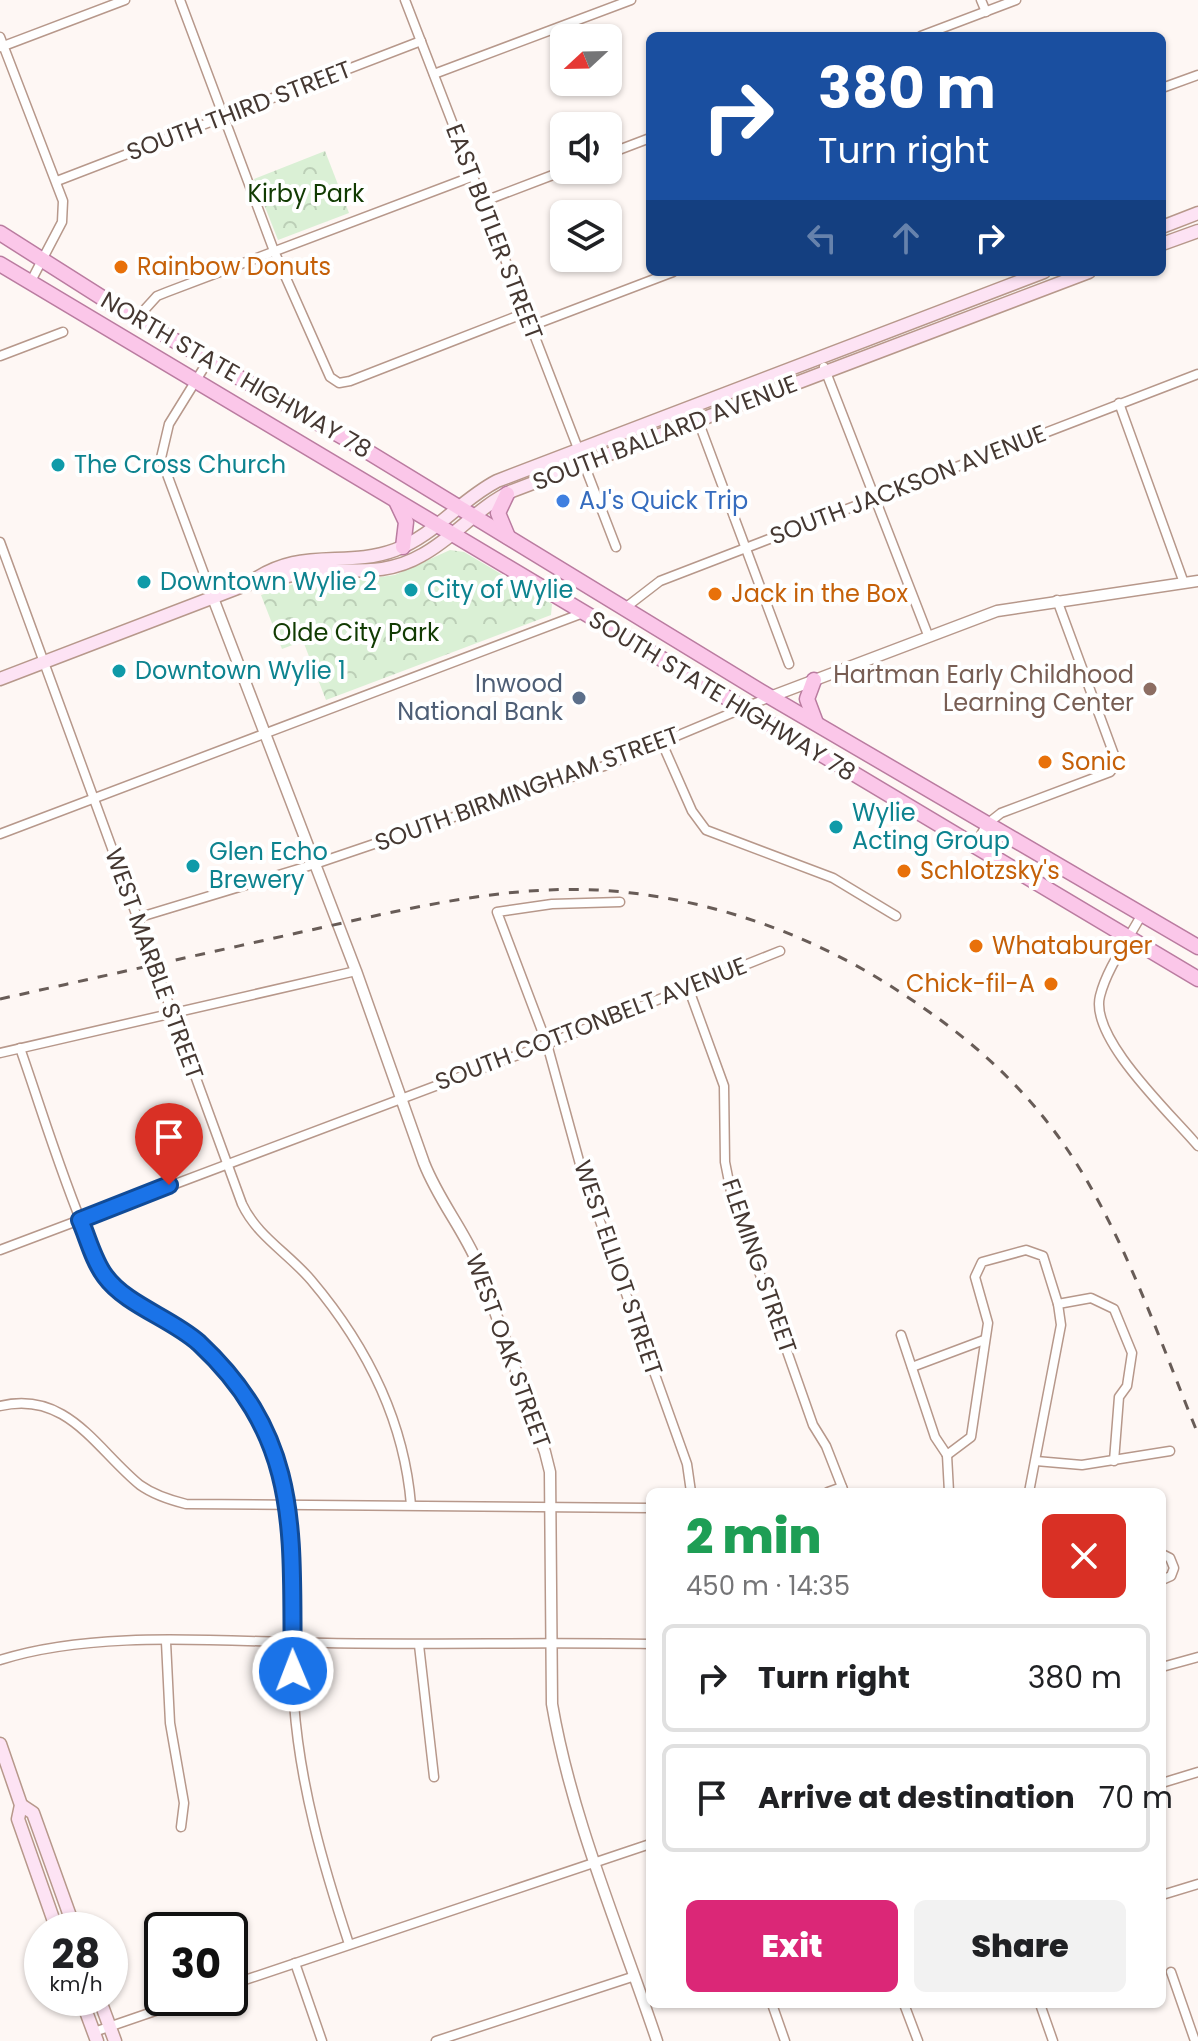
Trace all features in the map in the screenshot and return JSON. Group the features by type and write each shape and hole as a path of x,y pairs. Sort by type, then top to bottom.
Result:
{"main road":[{"path":"1166,225 1198,213"},
{"path":"1166,243 1198,231"},
{"name":"NORTH STATE HIGHWAY 78","path":"0,233 208,361 466,512"},
{"name":"NORTH STATE HIGHWAY 78","path":"0,264 452,534"},
{"name":"SOUTH BALLARD AVENUE","path":"0,679 248,584 313,571 365,573 391,569 413,561 452,534 466,512 497,481 1033,276"},
{"name":"SOUTH BALLARD AVENUE","path":"248,584 263,573 306,559 372,556 403,547 437,525 507,494 1078,276"},
{"path":"1028,278 1033,293"},
{"path":"507,494 498,513 509,538"},
{"path":"396,503 406,522 403,547"},
{"name":"SOUTH STATE HIGHWAY 78","path":"466,512 770,697 1198,947"},
{"name":"SOUTH STATE HIGHWAY 78","path":"452,534 1198,979"},
{"path":"814,680 807,699 816,723"},
{"path":"0,1744 21,1805 18,1819 51,1912"},
{"path":"21,1805 33,1813 69,1912"},
{"path":"87,2016 95,2037"},
{"path":"105,2016 115,2041"}],"street":[{"path":"30,283 62,222 63,201 1,43 125,0"},
{"path":"180,0 274,251 324,368 339,383 525,313"},
{"name":"EAST BUTLER STREET","path":"405,0 616,547"},
{"path":"434,74 631,0"},
{"path":"981,0 986,12"},
{"path":"932,32 1016,0"},
{"name":"SOUTH THIRD STREET","path":"57,181 421,41"},
{"path":"1166,87 1198,75"},
{"path":"622,149 646,140"},
{"path":"482,202 550,176"},
{"path":"137,318 157,296 471,177"},
{"path":"531,326 662,276"},
{"path":"0,356 63,332"},
{"path":"820,358 928,635"},
{"path":"208,361 165,433 161,458 213,598"},
{"name":"SOUTH JACKSON AVENUE","path":"624,609 660,581 1198,374"},
{"path":"1119,403 1184,583"},
{"path":"693,407 789,664"},
{"name":"WEST MARBLE STREET","path":"0,542 249,1219 311,1280 367,1356 393,1416 409,1473 411,1505"},
{"name":"SOUTH BIRMINGHAM STREET","path":"137,918 315,864 607,765 740,708 997,611 1057,599 1198,581"},
{"name":"WEST OAK STREET","path":"213,598 356,971 435,1192 465,1235 478,1264 545,1452 550,1472 550,1640 552,1704 557,1734 596,1863 657,2041"},
{"path":"974,847 987,824 1001,813 1110,772 1117,763 1057,599"},
{"path":"0,834 583,612"},
{"path":"662,743 695,817 706,830 833,878 896,916"},
{"name":"WEST ELLIOT STREET","path":"620,902 552,904 497,912 547,1044 581,1168 687,1464 690,1488"},
{"path":"1142,914 1105,981 1098,1013 1108,1040 1198,1146"},
{"name":"SOUTH COTTONBELT AVENUE","path":"0,1250 547,1044 780,951"},
{"path":"0,1053 356,971"},
{"name":"FLEMING STREET","path":"688,987 724,1086 725,1162 731,1192 813,1425 843,1488"},
{"path":"20,1048 80,1220 107,1279 199,1344 246,1400 275,1456 289,1508 295,1714 308,1805 349,1944"},
{"path":"947,1455 971,1437 988,1323 975,1277 982,1262 1026,1250 1043,1256 1061,1325 1030,1488"},
{"path":"1058,1304 1091,1298 1114,1309 1132,1353 1127,1386 1119,1397 1114,1461"},
{"path":"901,1335 935,1437 947,1455 949,1488"},
{"path":"912,1367 984,1340"},
{"path":"0,1406 42,1406 71,1418 142,1487 165,1499 186,1504 289,1508 411,1505 646,1508"},
{"path":"1036,1461 1082,1465 1170,1451"},
{"path":"1166,1556 1174,1568 1171,1576 1166,1578"},
{"path":"0,1660 30,1650 84,1644 292,1641 419,1645 550,1640 646,1644"},
{"path":"166,1642 169,1712 184,1803 181,1827"},
{"path":"419,1645 434,1777"},
{"path":"1166,1666 1198,1657"},
{"path":"1166,1782 1198,1772"},
{"path":"248,1979 646,1845"},
{"path":"1166,1894 1198,1884"},
{"path":"295,1963 322,2041"},
{"path":"1171,1972 1195,2041"},
{"path":"436,2041 635,1976"},
{"path":"773,2008 785,2041"},
{"path":"906,2008 918,2041"},
{"path":"1041,2008 1053,2041"},
{"path":"95,2037 109,2027 144,2015"}],"green space":[{"name":"Kirby Park","path":"325,151 349,213 278,240 254,179"},
{"name":"Olde City Park","path":"450,550 464,552 552,604 551,615 326,700 303,641 282,649 261,595 305,580 358,580 395,575"}],"railway":[{"path":"0,999 408,909 522,892 597,890 638,894 678,900 757,922 833,953 903,994 968,1042 1026,1097 1060,1139 1102,1207 1137,1282 1198,1434"}],"place":[{"name":"Rainbow Donuts","path":"121,267"},
{"name":"The Cross Church","path":"58,465"},
{"name":"AJ's Quick Trip","path":"563,501"},
{"name":"Downtown Wylie 2","path":"144,582"},
{"name":"City of Wylie","path":"411,590"},
{"name":"Jack in the Box","path":"715,594"},
{"name":"Downtown Wylie 1","path":"119,671"},
{"name":"Hartman Early Childhood Learning Center","path":"1150,689"},
{"name":"Inwood National Bank","path":"579,698"},
{"name":"Sonic","path":"1045,762"},
{"name":"Wylie Acting Group","path":"836,827"},
{"name":"Glen Echo Brewery","path":"193,866"},
{"name":"Schlotzsky's","path":"904,871"},
{"name":"Whataburger","path":"976,946"},
{"name":"Chick-fil-A","path":"1051,984"}],"route":[{"path":"169,1185 80,1220 107,1279 173,1322 199,1344 246,1400 262,1428 287,1490 292,1531 293,1671"}]}
